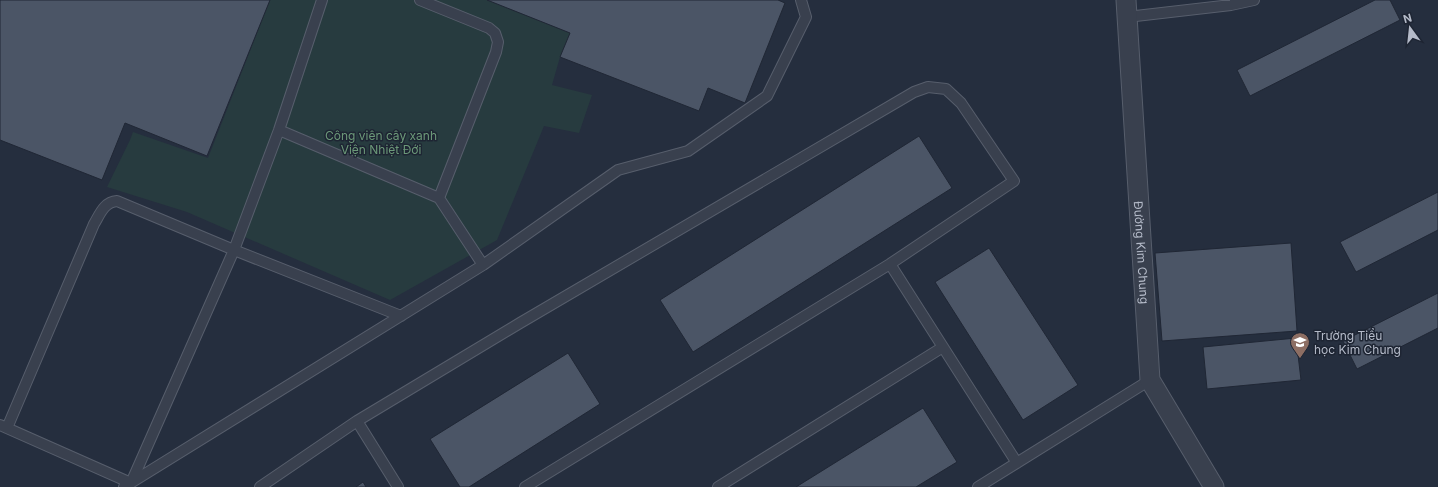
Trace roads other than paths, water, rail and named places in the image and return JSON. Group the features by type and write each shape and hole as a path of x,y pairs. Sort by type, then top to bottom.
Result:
{"street":[{"name":"Đường Kim Chung","path":"1127,9 1150,380 1214,487"}],"lane":[{"path":"128,485 234,250 279,130 322,0"},
{"path":"420,0 489,28 495,32 498,42 490,68 439,198"},
{"path":"128,485 483,265 618,170 688,151 767,96 806,17 801,0"},
{"path":"1127,9 1231,5 1254,0"},
{"path":"260,487 357,421 914,92 928,87 946,89 961,103 1014,182 890,264 525,487"},
{"path":"279,130 439,198 483,265"},
{"path":"128,485 4,426 94,224 108,203 117,201 234,250 401,316"},
{"path":"890,264 1017,463"},
{"path":"718,487 943,347"},
{"path":"978,487 1150,380"},
{"path":"357,421 398,487"}],"place":[{"name":"Trường Tiểu học Kim Chung","path":"1300,359"}],"park label":[{"name":"Công viên cây xanh Viện Nhiệt Đới","path":"381,142"}]}
